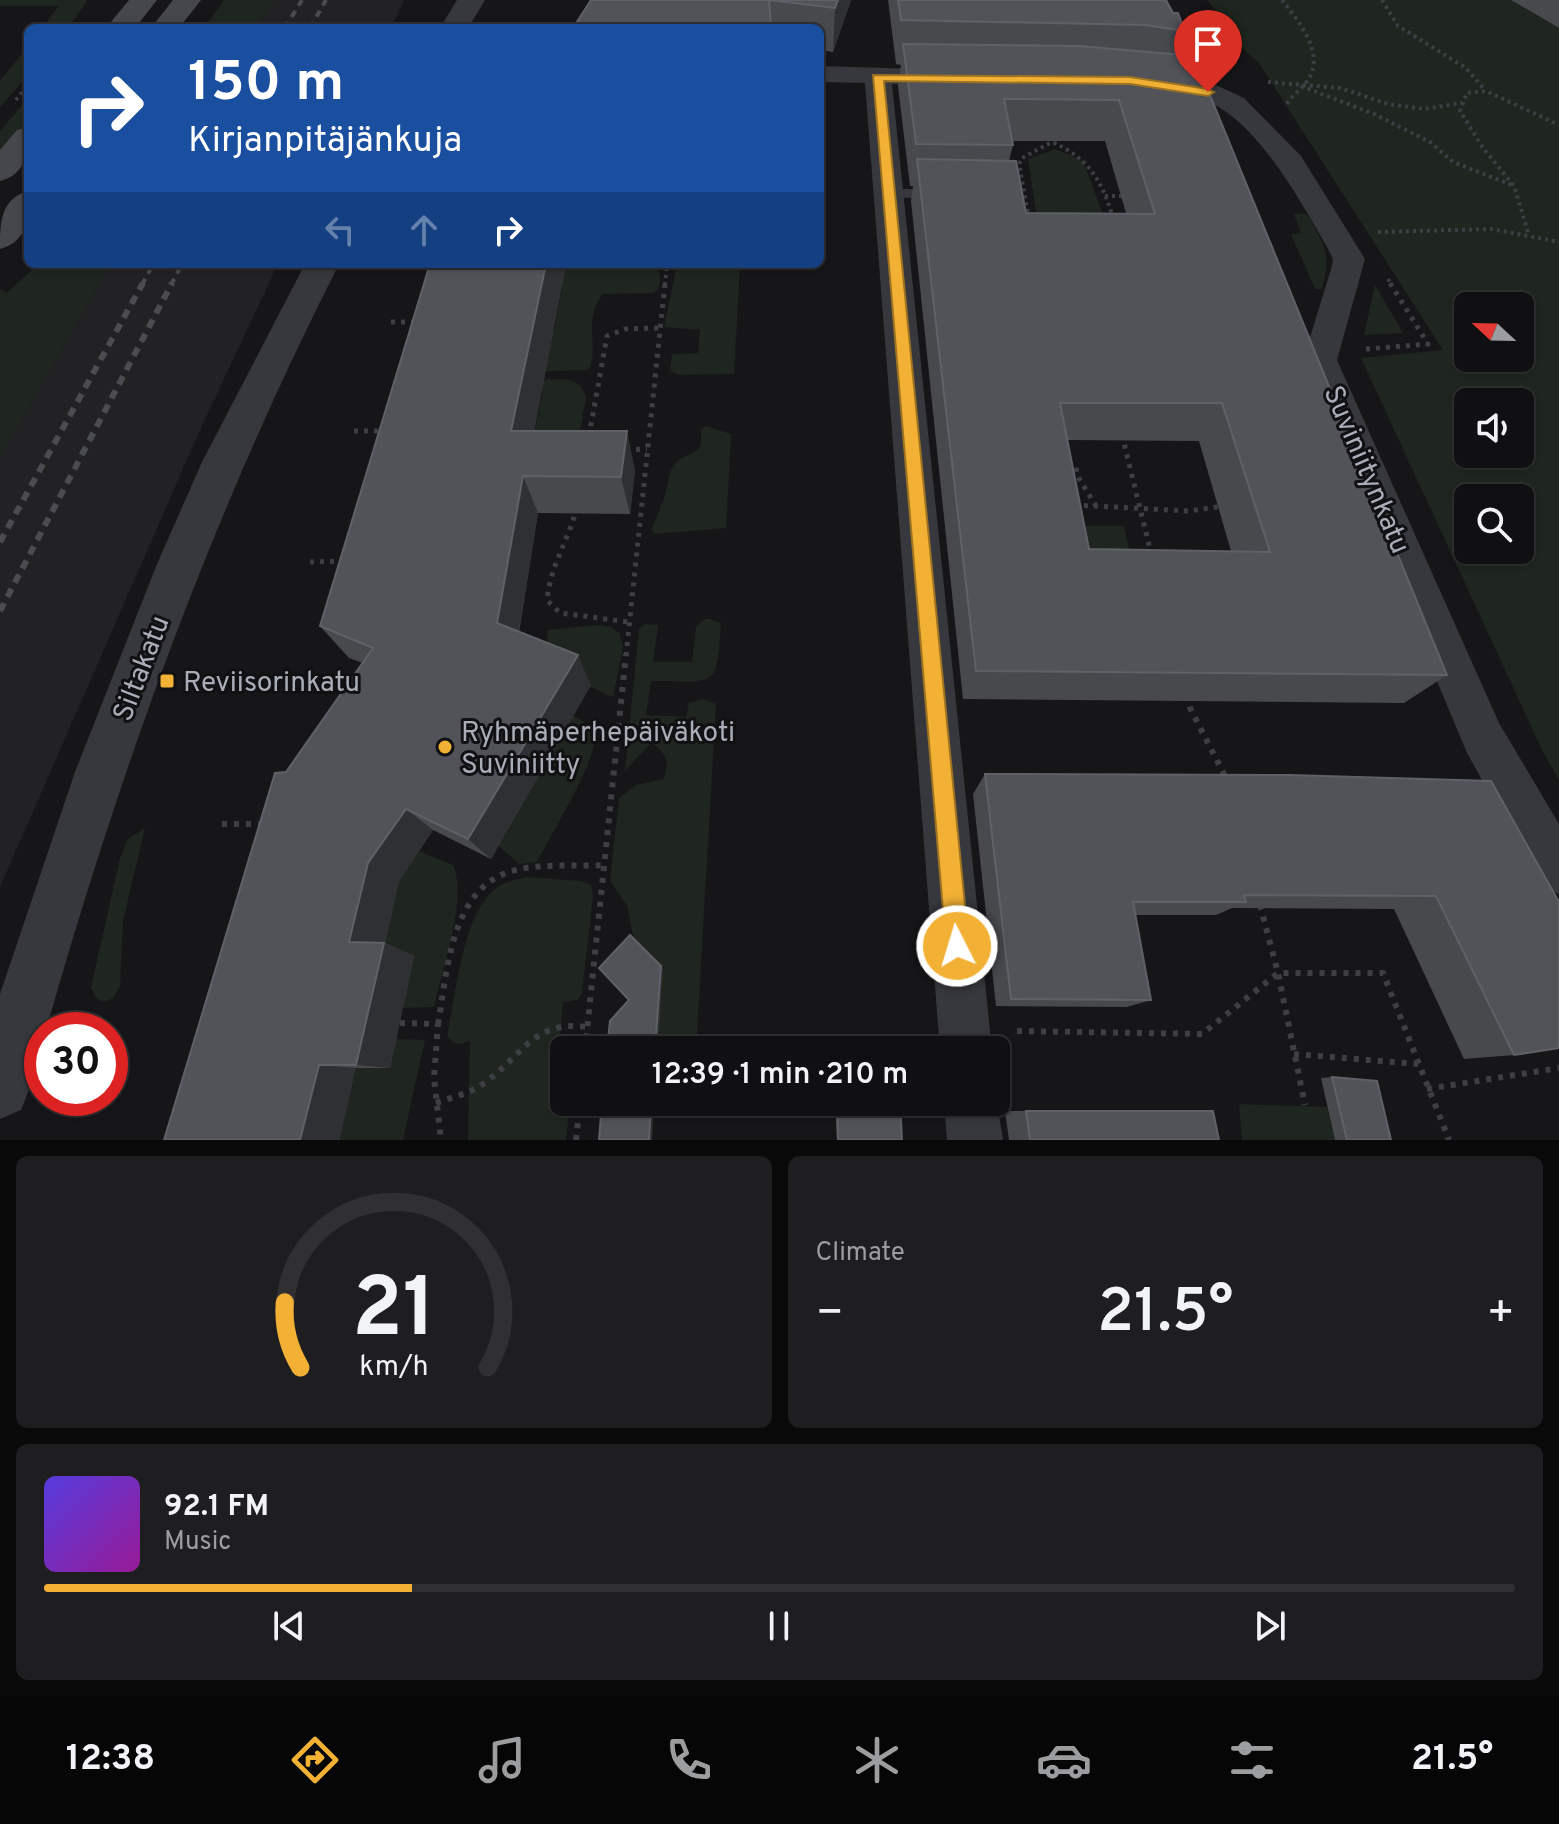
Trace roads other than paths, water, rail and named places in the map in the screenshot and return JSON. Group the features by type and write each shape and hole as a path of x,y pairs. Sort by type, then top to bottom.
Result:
{"main road":[{"path":"123,24 143,0"},
{"path":"168,24 187,0"},
{"path":"0,171 24,142"}],"street":[{"path":"456,24 471,0"},
{"path":"824,74 976,78"},
{"path":"878,77 965,1036"},
{"name":"Suviniitynkatu","path":"1130,80 1208,92 1234,104 1291,162 1343,247 1349,259 1348,266 1320,360 1483,738 1559,870"},
{"name":"Siltakatu","path":"0,1089 73,850 146,649 233,439 320,268"},
{"path":"972,1116 975,1140"}],"lane":[{"path":"890,194 963,194"}],"railway":[{"path":"287,24 302,0"},
{"path":"312,24 326,0"},
{"path":"142,285 151,268"},
{"path":"171,285 180,268"},
{"path":"0,542 143,283"},
{"path":"0,611 172,283"}],"place":[{"name":"Reviisorinkatu","path":"167,681"},
{"name":"Ryhmäperhepäiväkoti Suviniitty","path":"445,747"}]}
